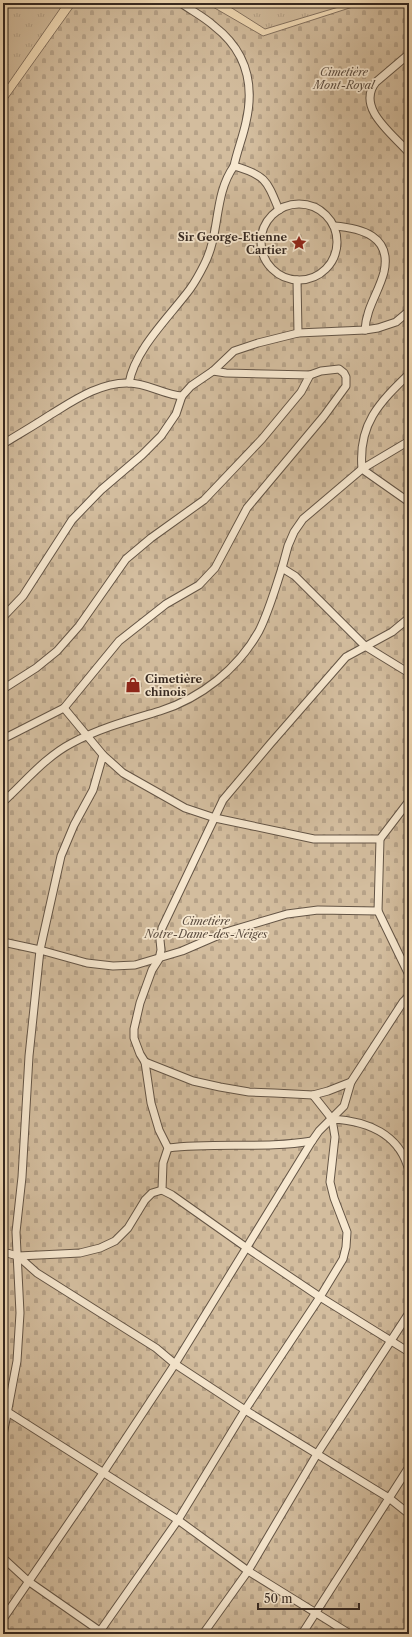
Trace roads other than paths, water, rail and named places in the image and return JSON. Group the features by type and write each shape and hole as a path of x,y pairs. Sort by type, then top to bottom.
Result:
{"lane":[{"path":"129,383 132,369 161,324 191,288 204,264 213,239 222,191 227,176 234,166 236,154 246,122 248,107 248,77 240,54 233,44 214,26 181,3"},
{"path":"409,54 376,82 369,98 376,117 409,153"},
{"path":"234,166 260,175 268,186 279,210"},
{"path":"291,205 304,205 316,208 326,215 334,226 337,237 337,248 334,259 328,268 319,275 308,279 297,280 285,278 275,272 267,263 262,252 261,240 264,228 270,218 279,210 291,205"},
{"path":"334,226 352,227 369,233 380,244 384,255 384,271 365,318 365,330"},
{"path":"297,280 298,333"},
{"path":"3,617 23,596 72,520 101,490 142,455 161,436 176,414 182,396 191,386 213,371 234,351 298,333 365,330 396,322 409,311"},
{"path":"3,739 64,708 119,641 166,604 199,584 215,568 247,508 324,416 346,386 346,377 339,369 321,371 310,376 226,373 213,371"},
{"path":"362,469 361,442 367,425 379,404 409,374"},
{"path":"3,689 36,668 57,651 79,626 126,558 204,500 262,439 301,392 310,376"},
{"path":"3,444 83,395 102,388 129,383 150,387 174,396 182,396"},
{"path":"3,802 49,758 71,743 108,726 181,703 202,692 237,664 259,629 282,568 288,546 294,532 303,519 362,469 409,441"},
{"path":"362,469 409,502"},
{"path":"282,568 295,576 365,646 409,673"},
{"path":"162,1190 163,1163 168,1148 159,1130 151,1103 145,1062 140,1054 134,1038 134,1029 140,1003 152,970 159,959 162,928 223,800 346,657 392,632 409,618"},
{"path":"64,708 103,755 123,773 185,808 214,818 314,839 380,839"},
{"path":"3,1436 6,1411 17,1361 20,1313 16,1232 22,1178 29,1056 40,950 61,856 74,825 93,790 103,755"},
{"path":"409,801 380,839 378,911 409,975"},
{"path":"3,942 40,950 87,963 113,966 135,965 182,951 226,932 286,914 318,910 378,911"},
{"path":"3,1619 104,1472 175,1364 312,1141 319,1131 344,1106 351,1082 403,1002 409,996"},
{"path":"145,1062 193,1081 250,1092 313,1095 328,1092 351,1082"},
{"path":"3,1558 28,1581 101,1633 178,1520 245,1410 320,1297 343,1259 346,1247 347,1232 334,1198 330,1182 335,1137 332,1119 313,1095"},
{"path":"332,1119 348,1120 365,1125 390,1137 401,1151 409,1171"},
{"path":"168,1148 196,1145 266,1145 312,1141"},
{"path":"3,1252 18,1256 80,1253 100,1248 115,1241 128,1228 145,1200 152,1193 162,1190 172,1195 320,1297 409,1352"},
{"path":"18,1256 37,1273 156,1348 175,1364 245,1410 389,1498 409,1514"},
{"path":"203,1634 248,1571 317,1454 409,1313"},
{"path":"6,1411 178,1520 248,1571 317,1612 350,1634"},
{"path":"302,1634 409,1467"}],"place":[{"name":"Sir George-Etienne Cartier","path":"299,243"},
{"name":"Cimetière chinois","path":"133,685"}],"park label":[{"name":"Cimetière Mont-Royal","path":"344,78"},
{"name":"Cimetière Notre-Dame-des-Neiges","path":"206,927"}]}
